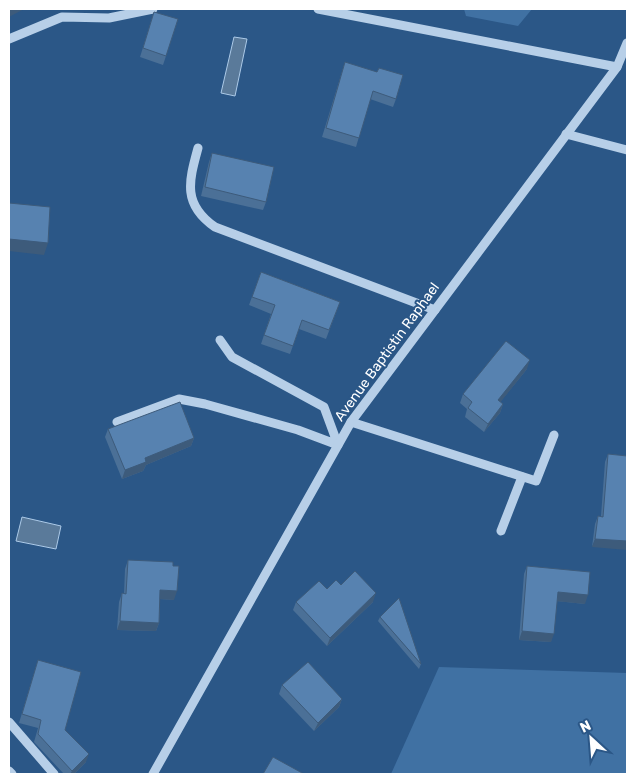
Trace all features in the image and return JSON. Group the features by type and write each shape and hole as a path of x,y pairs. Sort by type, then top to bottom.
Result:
{"street":[{"path":"9,39 62,17 109,18 139,10 153,9"},
{"path":"318,9 617,67"},
{"name":"Avenue Baptistin Raphael","path":"153,774 350,422 617,67 627,43"},
{"path":"566,134 627,150"},
{"path":"198,148 190,180 191,198 203,219 215,227 435,310"},
{"path":"220,340 232,357 324,407 338,445"},
{"path":"118,422 179,399 298,430 338,445"},
{"path":"350,422 536,482 554,434"},
{"path":"501,531 522,477"},
{"path":"9,722 54,774"},
{"path":"9,771 12,774"}],"shaded area":[{"path":"464,9 532,9 518,26 466,16"},
{"path":"234,37 247,39 235,96 221,93"},
{"path":"22,517 61,526 56,549 16,541"},
{"path":"439,667 627,673 627,774 391,774"}],"building":[{"path":"154,12 178,19 166,56 143,48"},
{"path":"345,62 377,72 379,68 403,75 396,99 373,91 359,138 326,128"},
{"path":"212,153 274,167 266,202 205,187"},
{"path":"9,203 50,207 48,243 9,239"},
{"path":"261,272 340,302 329,330 302,320 293,346 264,335 275,305 252,297"},
{"path":"506,341 530,360 498,400 503,404 488,424 468,408 472,402 463,394"},
{"path":"180,402 194,438 145,458 146,462 125,470 108,429"},
{"path":"608,454 627,456 627,541 595,539 598,516 603,517"},
{"path":"128,560 173,562 173,566 179,566 177,591 160,590 159,623 120,621 122,593 126,594"},
{"path":"527,566 590,572 588,595 558,592 554,634 522,631"},
{"path":"355,571 376,593 330,638 296,602 319,581 327,589 336,580 341,585"},
{"path":"399,598 421,664 380,617"},
{"path":"38,660 81,672 65,730 89,754 72,771 38,734 41,720 22,714"},
{"path":"308,662 342,699 318,723 282,685"},
{"path":"273,757 304,774 263,774"}]}
